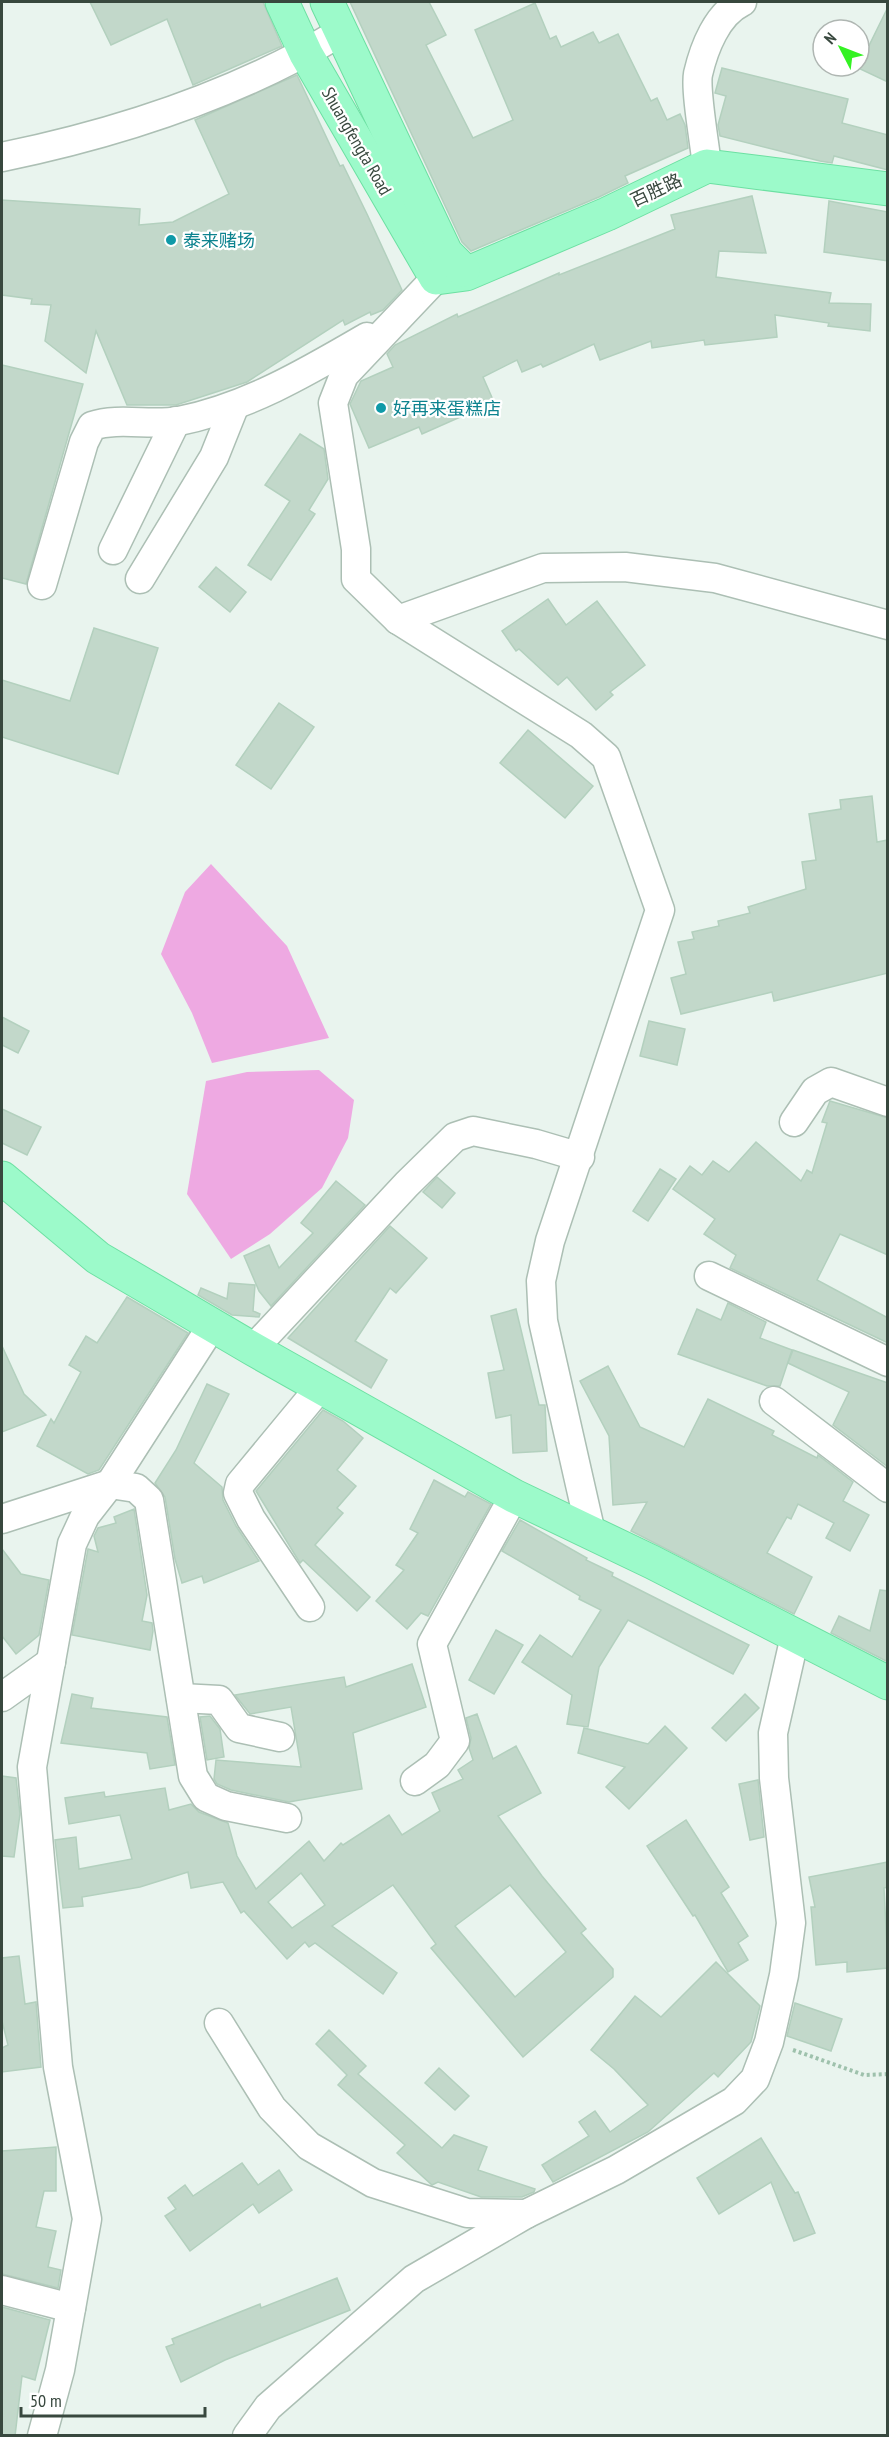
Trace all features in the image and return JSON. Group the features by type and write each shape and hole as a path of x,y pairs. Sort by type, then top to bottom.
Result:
{"main road":[{"name":"Shuangfengta Road","path":"282,2 306,54 450,268"},
{"name":"Shuangfengta Road","path":"327,2 450,268"},
{"path":"707,166 888,189"},
{"name":"百胜路","path":"450,268 607,214 707,166"},
{"path":"2,1178 98,1258 253,1348 514,1496 888,1683"}],"street":[{"path":"707,166 698,76 715,27 734,6 742,2"},
{"path":"2,157 105,134 202,99 306,54 341,32"},
{"path":"450,268 395,320 344,375 333,403 356,549 356,579 398,620 581,735 606,757 660,910 580,1157 550,1240 541,1281 543,1321 591,1533"},
{"path":"42,585 84,442 92,426 106,421 176,421 234,407 318,365 395,320"},
{"path":"140,579 214,457 234,407"},
{"path":"113,550 176,421"},
{"path":"398,620 543,568 625,567 715,578 888,625"},
{"path":"794,1122 815,1091 831,1082 888,1102"},
{"path":"253,1348 407,1184 455,1137 474,1131 536,1144 580,1157"},
{"path":"709,1276 888,1362"},
{"path":"42,2436 60,2370 87,2219 58,2067 32,1767 72,1544 85,1516 110,1484 213,1324"},
{"path":"310,1607 251,1520 238,1492 240,1484 321,1386"},
{"path":"774,1401 888,1488"},
{"path":"2,1519 110,1484 136,1488 148,1500 193,1776 206,1797 226,1806 287,1818"},
{"path":"415,1781 437,1765 455,1741 432,1644 514,1496"},
{"path":"247,2436 267,2407 414,2279 526,2214 616,2170 734,2101 755,2079 769,2042 784,1975 791,1923 774,1778 772,1733 795,1636"},
{"path":"2,1697 51,1662"},
{"path":"181,1698 219,1700 239,1728 280,1737"},
{"path":"219,2023 272,2108 309,2146 373,2183 466,2213 526,2214"},
{"path":"2,2290 71,2308"}],"path":[{"path":"769,2042 864,2075 888,2074"}],"shaded area":[{"path":"211,864 287,946 329,1038 212,1063 192,1013 161,954 185,892"},
{"path":"319,1070 354,1100 348,1138 322,1188 270,1234 231,1259 187,1194 206,1081 247,1072"}],"building":[{"path":"90,2 263,2 282,46 193,85 167,19 111,45"},
{"path":"350,2 429,2 446,35 426,45 473,138 513,120 475,30 535,3 550,39 556,36 561,47 593,32 599,43 618,34 651,101 657,98 667,120 680,114 685,125 688,148 625,176 628,183 599,197 471,251 462,242"},
{"path":"888,7 888,82 871,74 871,42"},
{"path":"722,68 848,99 842,123 888,135 888,170 834,156 832,163 820,161 720,136 718,125 726,96 715,93"},
{"path":"297,75 340,166 343,165 367,214 402,290 383,310 371,315 370,312 345,325 343,320 247,382 176,405 127,405 96,331 86,373 45,341 51,305 31,304 32,299 2,295 2,200 140,209 139,225 173,222 229,194 195,120"},
{"path":"752,196 766,253 719,251 716,277 831,293 829,303 871,304 870,331 828,326 829,323 775,315 777,337 705,345 704,340 652,348 651,341 600,360 594,344 543,367 541,364 522,372 517,360 483,377 494,402 422,434 419,427 369,448 350,404 361,381 393,367 387,354 395,345 457,314 458,317 559,273 559,275 675,229 671,215"},
{"path":"829,201 888,212 888,261 824,252"},
{"path":"2,365 83,384 26,584 2,578"},
{"path":"300,434 324,449 328,479 309,510 315,514 271,580 248,565 290,501 265,485"},
{"path":"216,567 246,592 230,612 199,587"},
{"path":"548,599 566,625 597,601 645,665 610,692 613,695 596,710 567,677 558,685 519,649 516,651 502,631"},
{"path":"94,628 158,648 118,774 2,737 2,680 70,701"},
{"path":"279,703 314,727 271,789 236,765"},
{"path":"528,730 593,786 565,818 500,763"},
{"path":"872,796 877,842 888,840 888,973 774,1001 772,992 681,1014 671,978 686,974 678,942 694,939 692,932 719,926 718,921 750,913 748,907 806,889 802,862 816,860 809,814 841,809 840,800"},
{"path":"2,1017 29,1031 18,1053 2,1045"},
{"path":"649,1021 685,1029 677,1065 640,1056"},
{"path":"830,1101 888,1118 888,1255 840,1234 817,1280 888,1318 888,1343 730,1268 736,1255 704,1234 715,1219 673,1189 690,1166 702,1175 713,1161 729,1172 756,1142 801,1181 807,1170 812,1173 827,1123 822,1122"},
{"path":"2,1109 41,1127 27,1155 2,1143"},
{"path":"660,1169 676,1179 648,1221 633,1211"},
{"path":"437,1177 455,1193 442,1208 423,1192"},
{"path":"336,1181 365,1205 271,1306 259,1291 244,1256 269,1245 279,1268 313,1233 301,1223"},
{"path":"390,1226 427,1258 396,1293 390,1288 355,1341 387,1360 371,1388 288,1338"},
{"path":"229,1283 255,1285 253,1311 260,1314 259,1317 232,1315 198,1295 201,1288 227,1299"},
{"path":"127,1297 188,1333 99,1470 88,1474 37,1446 51,1419 54,1423 81,1372 69,1365 86,1336 97,1343"},
{"path":"728,1303 766,1322 760,1338 792,1350 780,1386 767,1386 678,1354 697,1309 721,1320"},
{"path":"516,1309 539,1405 545,1405 547,1451 513,1453 511,1415 496,1418 488,1373 504,1370 491,1316"},
{"path":"2,1346 24,1394 46,1415 2,1432"},
{"path":"793,1350 888,1383 888,1467 833,1425 849,1392 788,1363"},
{"path":"608,1366 640,1427 684,1447 708,1399 774,1431 772,1435 817,1458 818,1455 853,1482 843,1501 869,1515 850,1551 826,1538 834,1523 798,1504 791,1519 787,1517 767,1553 812,1577 794,1614 631,1531 647,1502 613,1505 609,1436 580,1381"},
{"path":"207,1384 229,1394 194,1463 222,1487 223,1500 236,1526 259,1561 204,1583 202,1576 182,1583 175,1559 165,1497 155,1483 176,1450"},
{"path":"323,1410 343,1421 363,1438 337,1470 356,1486 337,1508 343,1513 315,1545 370,1597 357,1611 303,1560 300,1563 256,1491"},
{"path":"434,1480 465,1497 468,1492 491,1504 428,1616 421,1613 407,1629 376,1601 404,1570 396,1565 418,1533 410,1529"},
{"path":"134,1509 147,1595 142,1621 152,1623 153,1631 150,1650 72,1635 88,1549 98,1552 94,1536 98,1528 116,1523 114,1517"},
{"path":"520,1520 587,1558 586,1560 613,1573 612,1576 749,1645 733,1674 628,1620 599,1667 588,1727 567,1724 572,1695 522,1662 540,1635 572,1657 601,1610 579,1599 580,1596 502,1551"},
{"path":"2,1549 21,1574 49,1580 39,1635 16,1654 2,1636"},
{"path":"880,1590 888,1591 888,1662 831,1633 839,1616 870,1631"},
{"path":"496,1630 523,1645 494,1694 469,1680"},
{"path":"412,1664 426,1707 353,1733 362,1789 289,1802 231,1790 217,1784 214,1779 216,1760 301,1767 291,1707 250,1714 235,1695 344,1677 346,1687"},
{"path":"72,1694 93,1698 91,1708 167,1717 175,1765 150,1769 147,1753 61,1743"},
{"path":"745,1694 759,1708 726,1741 712,1728"},
{"path":"477,1714 493,1759 516,1746 541,1793 498,1816 542,1876 586,1929 581,1933 613,1969 613,1977 523,2057 431,1948 436,1944 393,1885 332,1926 397,1973 383,1994 315,1943 309,1947 305,1942 287,1959 244,1911 241,1913 223,1882 191,1888 188,1872 140,1887 82,1897 83,1906 63,1908 55,1840 76,1837 79,1869 132,1859 120,1815 69,1824 65,1798 104,1792 105,1797 165,1788 169,1810 191,1804 199,1812 228,1823 237,1856 256,1889 309,1841 324,1861 341,1843 343,1845 389,1815 402,1835 440,1811 432,1793 463,1779 458,1770 473,1760 469,1748 471,1738 466,1718","holes":["301,1873 325,1905 292,1928 268,1902","510,1885 566,1952 515,1997 455,1926"]},
{"path":"210,1716 220,1729 224,1757 207,1760 200,1717"},
{"path":"665,1726 687,1748 629,1809 606,1787 625,1767 578,1753 584,1728 648,1744"},
{"path":"2,1776 16,1778 20,1814 14,1857 2,1856"},
{"path":"758,1780 764,1837 750,1840 739,1784"},
{"path":"686,1820 729,1887 721,1893 748,1936 738,1943 748,1960 728,1972 695,1915 693,1916 647,1846"},
{"path":"888,1862 888,1887 884,1888 888,1968 847,1972 847,1962 816,1965 811,1907 815,1907 809,1877"},
{"path":"19,1956 25,2004 36,2002 41,2067 2,2072 2,2048 8,2045 2,2021 2,1958"},
{"path":"716,1962 760,2006 751,2042 718,2077 714,2073 648,2132 553,2182 542,2165 589,2136 579,2122 595,2111 610,2132 648,2105 614,2069 591,2050 635,1996 661,2017"},
{"path":"795,2003 842,2019 831,2051 787,2036"},
{"path":"329,2030 366,2066 358,2074 442,2148 454,2135 487,2147 478,2170 535,2189 534,2192 522,2197 481,2197 438,2182 432,2185 397,2153 405,2145 338,2085 347,2075 316,2044"},
{"path":"439,2068 469,2096 455,2110 425,2083"},
{"path":"761,2138 795,2193 798,2192 815,2233 794,2241 771,2182 719,2214 697,2178"},
{"path":"56,2147 56,2191 44,2191 36,2227 56,2231 48,2267 61,2270 58,2288 2,2274 2,2151"},
{"path":"242,2163 258,2185 279,2170 292,2190 259,2213 253,2204 190,2251 165,2216 176,2209 168,2198 185,2185 193,2196"},
{"path":"337,2278 350,2310 225,2360 181,2382 166,2347 174,2344 172,2339 260,2304 261,2308"},
{"path":"2,2307 50,2320 35,2380 22,2376 15,2436 2,2436"}],"place":[{"name":"泰来赌场","path":"171,240"},
{"name":"好再来蛋糕店","path":"381,408"}]}
